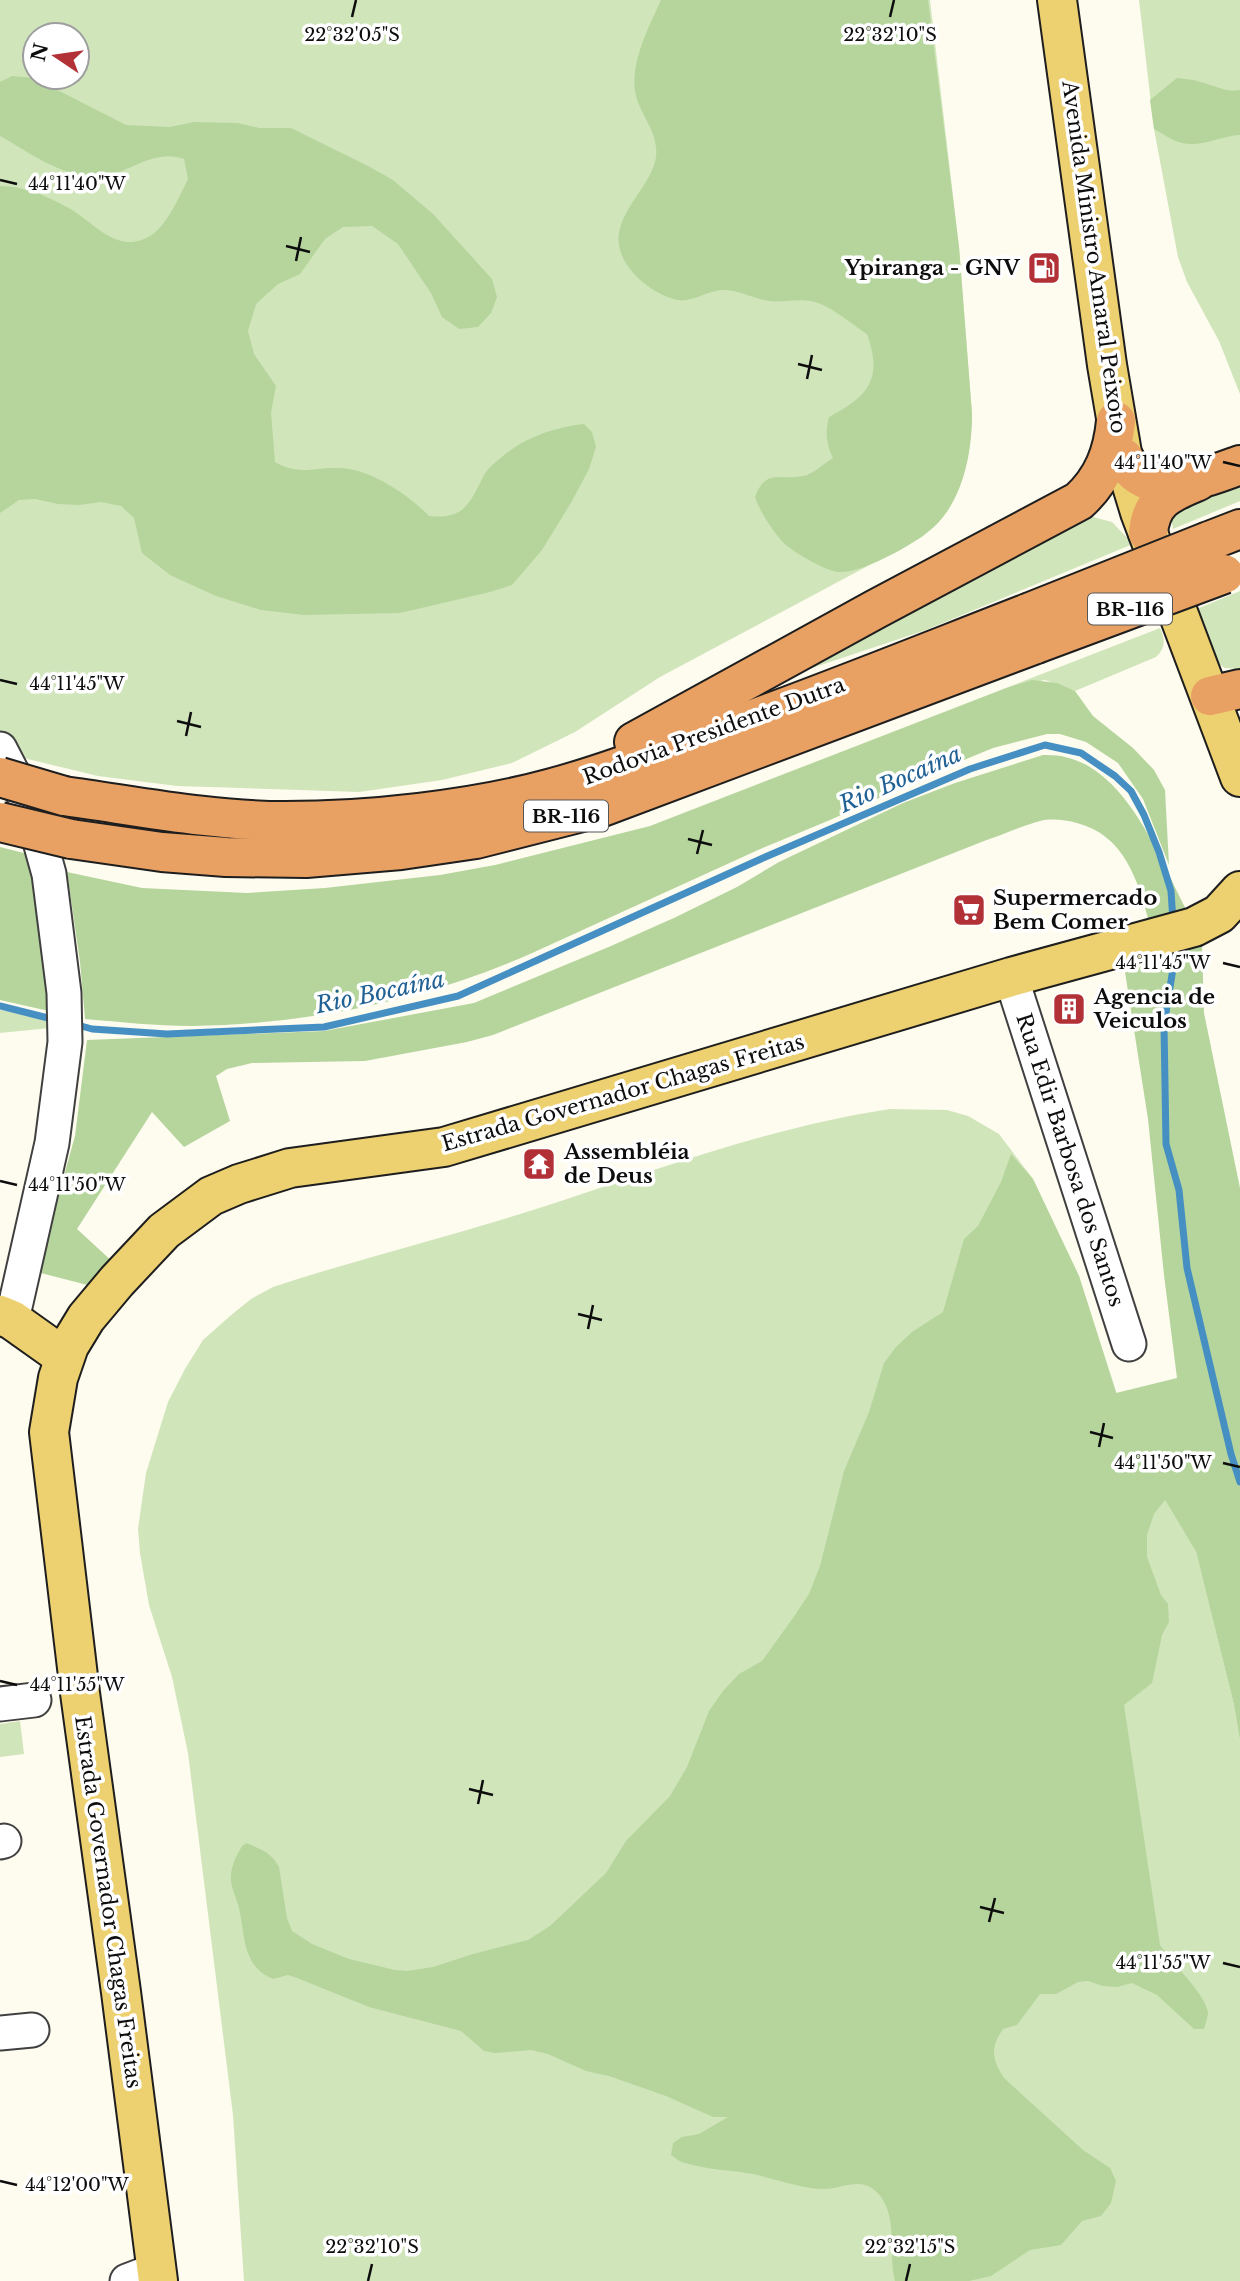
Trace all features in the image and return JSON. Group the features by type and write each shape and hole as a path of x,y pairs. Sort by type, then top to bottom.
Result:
{"highway":[{"path":"1079,501 1105,468 1112,451 1116,421"},
{"path":"1124,458 1130,469 1141,477 1159,482 1190,482 1225,471"},
{"path":"550,789 876,609 1099,490 1111,488 1129,496 1144,522 1161,501 1177,490 1225,471"},
{"name":"Rodovia Presidente Dutra","path":"0,822 71,839 226,858 306,858 401,850 477,839 602,807 1032,629 1228,553"},
{"name":"Rodovia Presidente Dutra","path":"0,776 64,796 191,814 284,821 372,817 449,808 550,789 600,774 736,726 1032,629"}],"main road":[{"name":"Avenida Ministro Amaral Peixoto","path":"1057,0 1116,421 1124,458 1144,522"},
{"path":"1144,522 1225,693 1240,777"},
{"name":"Estrada Governador Chagas Freitas","path":"147,2277 123,2005 54,1697 49,1432 54,1396 64,1357 86,1318 145,1249 186,1213 211,1196 239,1184 290,1168 444,1147 1011,977 1194,927 1219,914 1240,891"},
{"path":"6,1317 64,1357"}],"street":[{"path":"0,749 31,809 49,874 64,993 65,1042 52,1143 6,1317"},
{"name":"Rua Edir Barbosa dos Santos","path":"1011,977 1129,1343"},
{"path":"0,1704 54,1697"}],"green space":[{"path":"0,0 930,0 959,247 972,414 969,449 961,482 946,511 922,537 660,677 575,732 512,763 442,780 359,792 177,786 98,776 11,755 0,737"},
{"path":"661,0 928,0 959,247 972,414 970,443 960,487 937,524 905,547 862,568 833,571 792,549 773,530 755,497 759,488 769,478 807,475 833,458 827,438 829,417 854,402 863,393 873,374 872,350 867,334 824,305 812,301 770,301 723,290 688,300 677,300 645,284 622,256 619,233 622,223 655,162 653,134 637,100 634,79 642,44"},
{"path":"1139,0 1240,0 1240,394 1219,341 1187,282 1178,257 1154,129"},
{"path":"12,76 21,77 21,91 59,91 126,125 170,127 194,122 291,128 393,180 433,214 492,279 497,297 491,313 478,327 459,329 442,317 431,293 398,244 372,226 343,227 325,239 300,274 278,284 256,304 248,331 254,354 276,386 271,413 275,462 299,470 351,469 388,484 429,516 441,517 464,508 495,462 521,443 541,434 584,424 592,432 596,447 589,469 542,550 512,585 400,613 304,615 261,610 216,596 170,575 142,553 134,518 121,506 101,502 58,504 35,499 19,500 0,513 0,186 18,188 43,196 77,213 107,235 129,242 153,234 164,223 188,179 184,159 172,156 150,159 106,176 82,176 57,168 0,136 0,82"},
{"path":"1177,78 1194,80 1225,90 1240,90 1240,135 1187,144 1173,140 1154,129 1150,100"},
{"path":"1240,478 1240,501 1173,529 1170,512"},
{"path":"1093,517 1112,522 1133,544 926,630 782,678 1079,519"},
{"path":"1240,591 1240,669 1225,668 1215,662 1192,611"},
{"path":"1160,628 1164,643 1156,657 1075,691 1045,680 1006,688"},
{"path":"1032,680 1057,683 1075,691 1093,716 1133,748 1154,770 1165,790 1169,865 1143,799 1118,763 1086,742 1060,734 1047,734 993,748 959,762 530,954 448,985 364,1007 279,1021 192,1026 85,1019 67,872 142,888 247,893 325,888 440,875 495,865 650,826"},
{"path":"1043,755 1070,758 1094,770 1114,787 1148,835 1186,909 1149,922 1134,875 1118,849 1107,838 1077,823 1044,820 984,841 493,1035 365,1061 252,1063 227,1069 216,1076 230,1121 184,1147 152,1112 77,1229 114,1263 99,1288 37,1272 75,1136 87,1040 324,1031 474,1003 676,917 737,887 779,862 903,803"},
{"path":"0,847 36,856 49,1011 0,1000"},
{"path":"1202,945 1204,1013 1240,1188 1240,1741 1234,1705 1196,1552 1165,1500 1154,1514 1147,1535 1147,1557 1161,1595 1168,1604 1169,1622 1162,1635 1152,1683 1124,1705 1160,1945 1202,1998 1208,2017 1204,2029 1194,2029 1157,1995 1132,1983 1117,1987 1088,1981 1078,1982 1056,1994 1040,1994 1017,2025 1003,2029 994,2048 997,2065 1004,2078 1083,2150 1110,2168 1116,2181 1111,2203 1101,2216 1082,2221 1061,2245 1030,2250 991,2276 969,2281 895,2281 889,2216 881,2197 867,2186 853,2184 830,2189 806,2187 753,2174 693,2165 681,2162 671,2155 673,2143 682,2137 699,2134 728,2117 713,2117 666,2096 586,2071 548,2054 531,2050 495,2053 484,2051 461,2031 369,2007 288,1975 273,1979 263,1974 250,1958 231,1881 236,1857 247,1843 266,1852 279,1867 287,1918 292,1931 312,1944 349,1959 395,1970 433,1967 528,1940 550,1926 606,1873 626,1841 670,1796 687,1767 709,1711 723,1691 739,1674 762,1661 809,1594 820,1566 844,1471 869,1412 884,1363 912,1332 943,1312 964,1239 978,1226 1001,1182 1011,1154 1033,1179 1079,1276 1116,1393 1177,1378 1148,1119 1125,972"},
{"path":"0,1010 50,1018 50,1028 0,1033"},
{"path":"890,1109 947,1110 968,1116 999,1134 1033,1179 1079,1276 1124,1416 1152,1478 1196,1552 1234,1705 1240,1741 1240,2281 244,2281 233,2115 188,1753 172,1677 149,1605 138,1529 146,1473 168,1402 185,1369 203,1340 251,1299 273,1287 523,1213 722,1148 805,1126"},
{"path":"20,1721 24,1754 0,1757 0,1724"}],"waterway":[{"name":"Rio Bocaína","path":"74,1024 92,1029 167,1034 324,1027 458,996 763,858 970,769 1045,745 1081,753 1115,776 1131,791 1159,852 1171,891 1173,921"},
{"name":"Rio Bocaína","path":"1174,943 1175,956 1164,1025 1166,1144 1179,1190 1187,1268 1240,1482"},
{"name":"Rio Bocaína","path":"0,1006 56,1020"}],"place":[{"name":"Ypiranga - GNV","path":"1044,268"},
{"name":"Supermercado Bem Comer","path":"969,910"},
{"name":"Agencia de Veiculos","path":"1069,1009"},
{"name":"Assembléia de Deus","path":"539,1164"}]}
